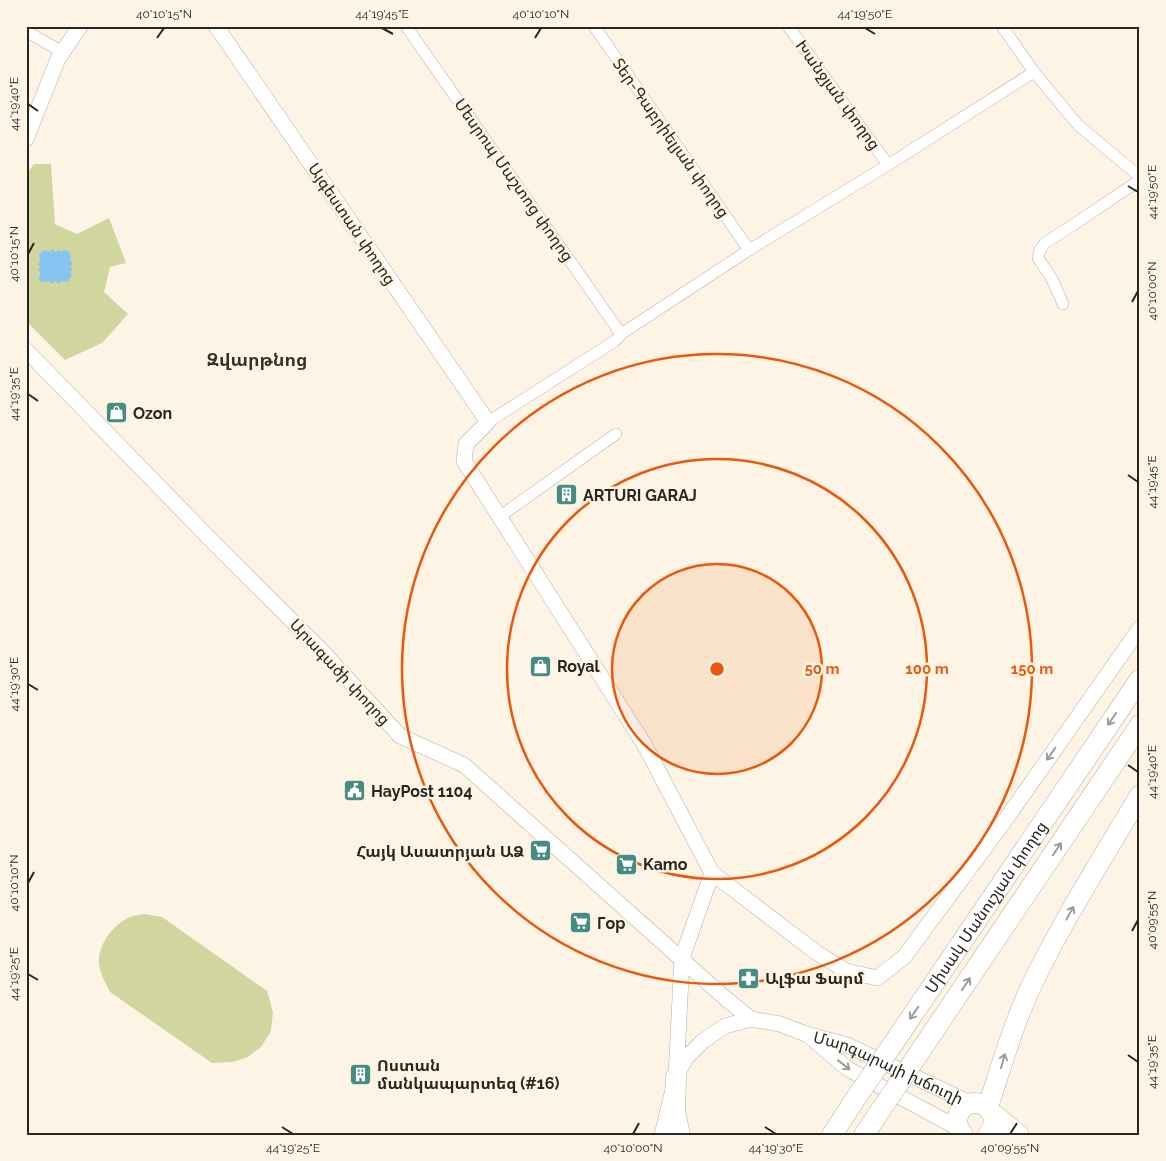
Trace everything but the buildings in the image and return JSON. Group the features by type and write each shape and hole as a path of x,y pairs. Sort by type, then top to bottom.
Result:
{"highway":[{"name":"Միսակ Մանուշյան փողոց","path":"832,1135 1140,679"},
{"name":"Միսակ Մանուշյան փողոց","path":"864,1135 1140,725"},
{"path":"988,1135 994,1123 983,1107 1034,979 1071,911 1140,795"},
{"path":"676,1077 675,1111 680,1135"},
{"name":"Մարգարայի խճուղի","path":"961,1133 958,1116 961,1110 983,1107 1019,1135"}],"street":[{"path":"26,139 62,52 80,26"},
{"name":"Այգեստան փողոց","path":"216,26 488,422"},
{"name":"Մեսրոպ Մաշտոց փողոց","path":"406,26 621,334"},
{"name":"Տեր-Գաբրիելյան փողոց","path":"594,26 749,250"},
{"name":"Խանջյան փողոց","path":"788,26 888,165"},
{"path":"1002,26 1034,72 1078,125 1140,178 1070,228 1045,243 1040,250 1038,258 1052,278 1063,304"},
{"path":"26,31 62,52"},
{"path":"1034,72 888,165 749,250 621,334 615,341 488,422 466,444 464,460 644,744 712,873 817,953 846,971 877,978 904,957 1006,819 1140,628"},
{"name":"Արագածի փողոց","path":"26,350 322,651 400,736 464,765 751,1019"},
{"path":"499,517 616,434"},
{"path":"662,1135 676,1077 682,958 712,873"},
{"name":"Մարգարայի խճուղի","path":"676,1077 686,1058 703,1041 726,1026 751,1019 780,1024 806,1034 847,1045 983,1107"},
{"name":"Մարգարայի խճուղի","path":"806,1034 848,1069 961,1133"}],"green space":[{"path":"34,164 51,164 55,224 77,234 109,218 126,263 110,267 104,292 128,314 102,343 65,360 26,321 26,174"},
{"path":"145,914 162,917 267,991 273,1012 271,1031 261,1047 248,1057 233,1062 212,1063 110,992 100,968 99,959 102,946 113,929 124,920 132,916"}],"water":[{"path":"53,249 55,252 65,250 70,253 70,260 73,264 70,266 73,269 70,272 72,275 68,282 61,281 59,284 55,281 53,284 49,281 42,282 39,280 41,273 38,270 41,267 38,264 40,261 39,254 44,250 50,252"}],"place":[{"name":"Ozon","path":"117,413"},
{"name":"ARTURI GARAJ","path":"567,495"},
{"name":"Royal","path":"541,666"},
{"name":"HayPost 1104","path":"355,791"},
{"name":"Հայկ Ասատրյան ԱՁ","path":"540,851"},
{"name":"Kamo","path":"627,864"},
{"name":"Гор","path":"581,923"},
{"name":"Ալֆա Ֆարմ","path":"749,978"},
{"name":"Ոստան մանկապարտեզ (#16)","path":"361,1074"}],"district":[{"name":"Զվարթնոց","path":"257,359"}]}
